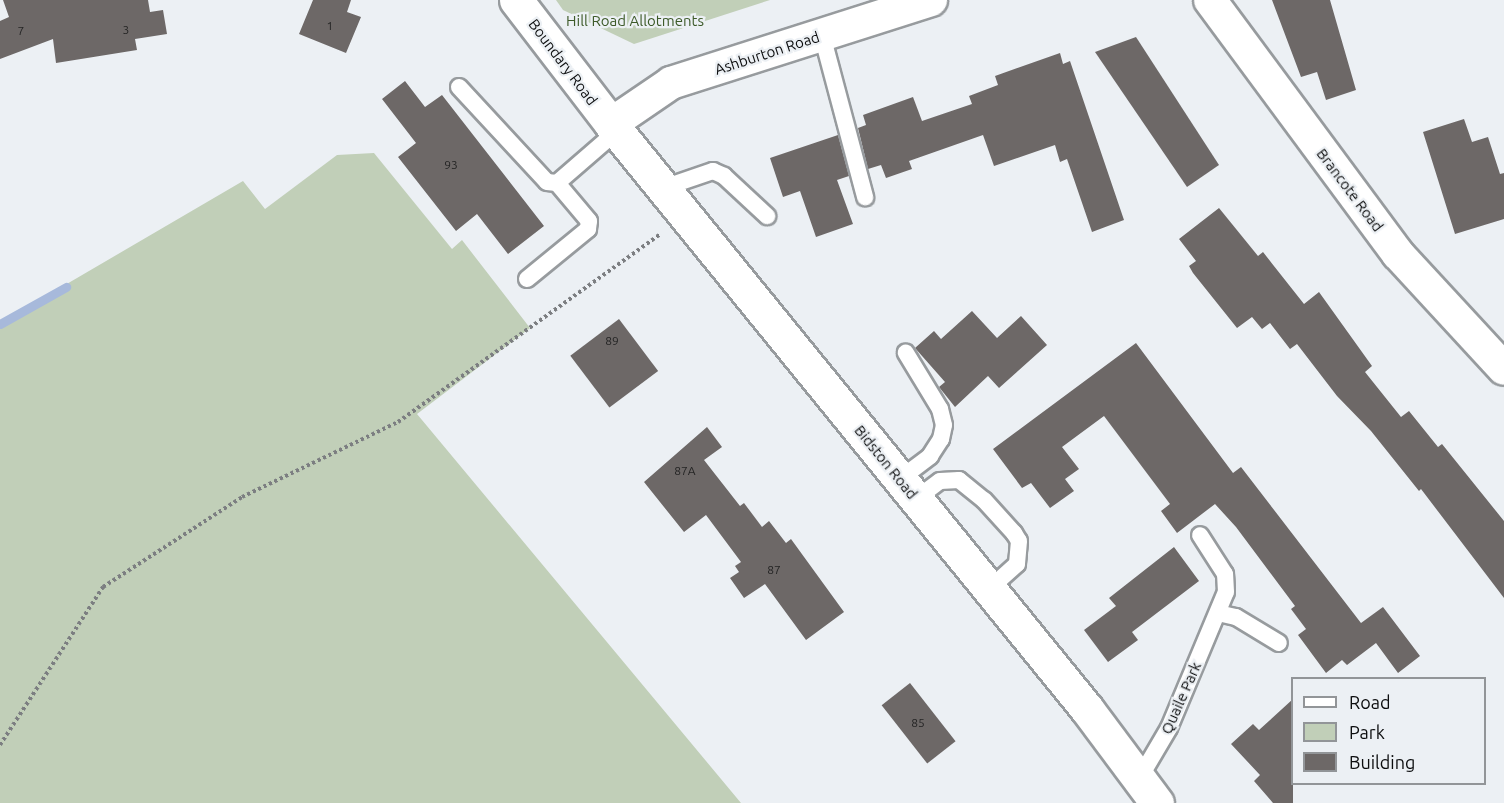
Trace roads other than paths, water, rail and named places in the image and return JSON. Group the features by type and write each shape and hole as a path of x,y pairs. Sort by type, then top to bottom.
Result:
{"main road":[{"name":"Boundary Road","path":"516,0 614,128"},
{"name":"Bidston Road","path":"614,128 989,589 1148,791"}],"street":[{"name":"Ashburton Road","path":"614,128 671,83 931,0"},
{"name":"Brancote Road","path":"1210,0 1398,254 1504,369"}],"lane":[{"path":"822,35 865,196"},
{"path":"459,87 547,182 557,183 589,221 588,229 527,279"},
{"path":"557,183 614,128"},
{"path":"663,188 713,171 724,176 767,216"},
{"path":"906,353 940,409 944,425 941,439 908,489"},
{"path":"908,489 940,481 959,480 1014,533 1019,541 1017,564 989,589"},
{"name":"Quaile Park","path":"1148,791 1168,728 1226,592 1225,574 1200,535"},
{"path":"1218,613 1236,616 1279,643"}],"waterway":[{"path":"0,324 66,287"}],"park label":[{"name":"Hill Road Allotments","path":"635,21"}]}
